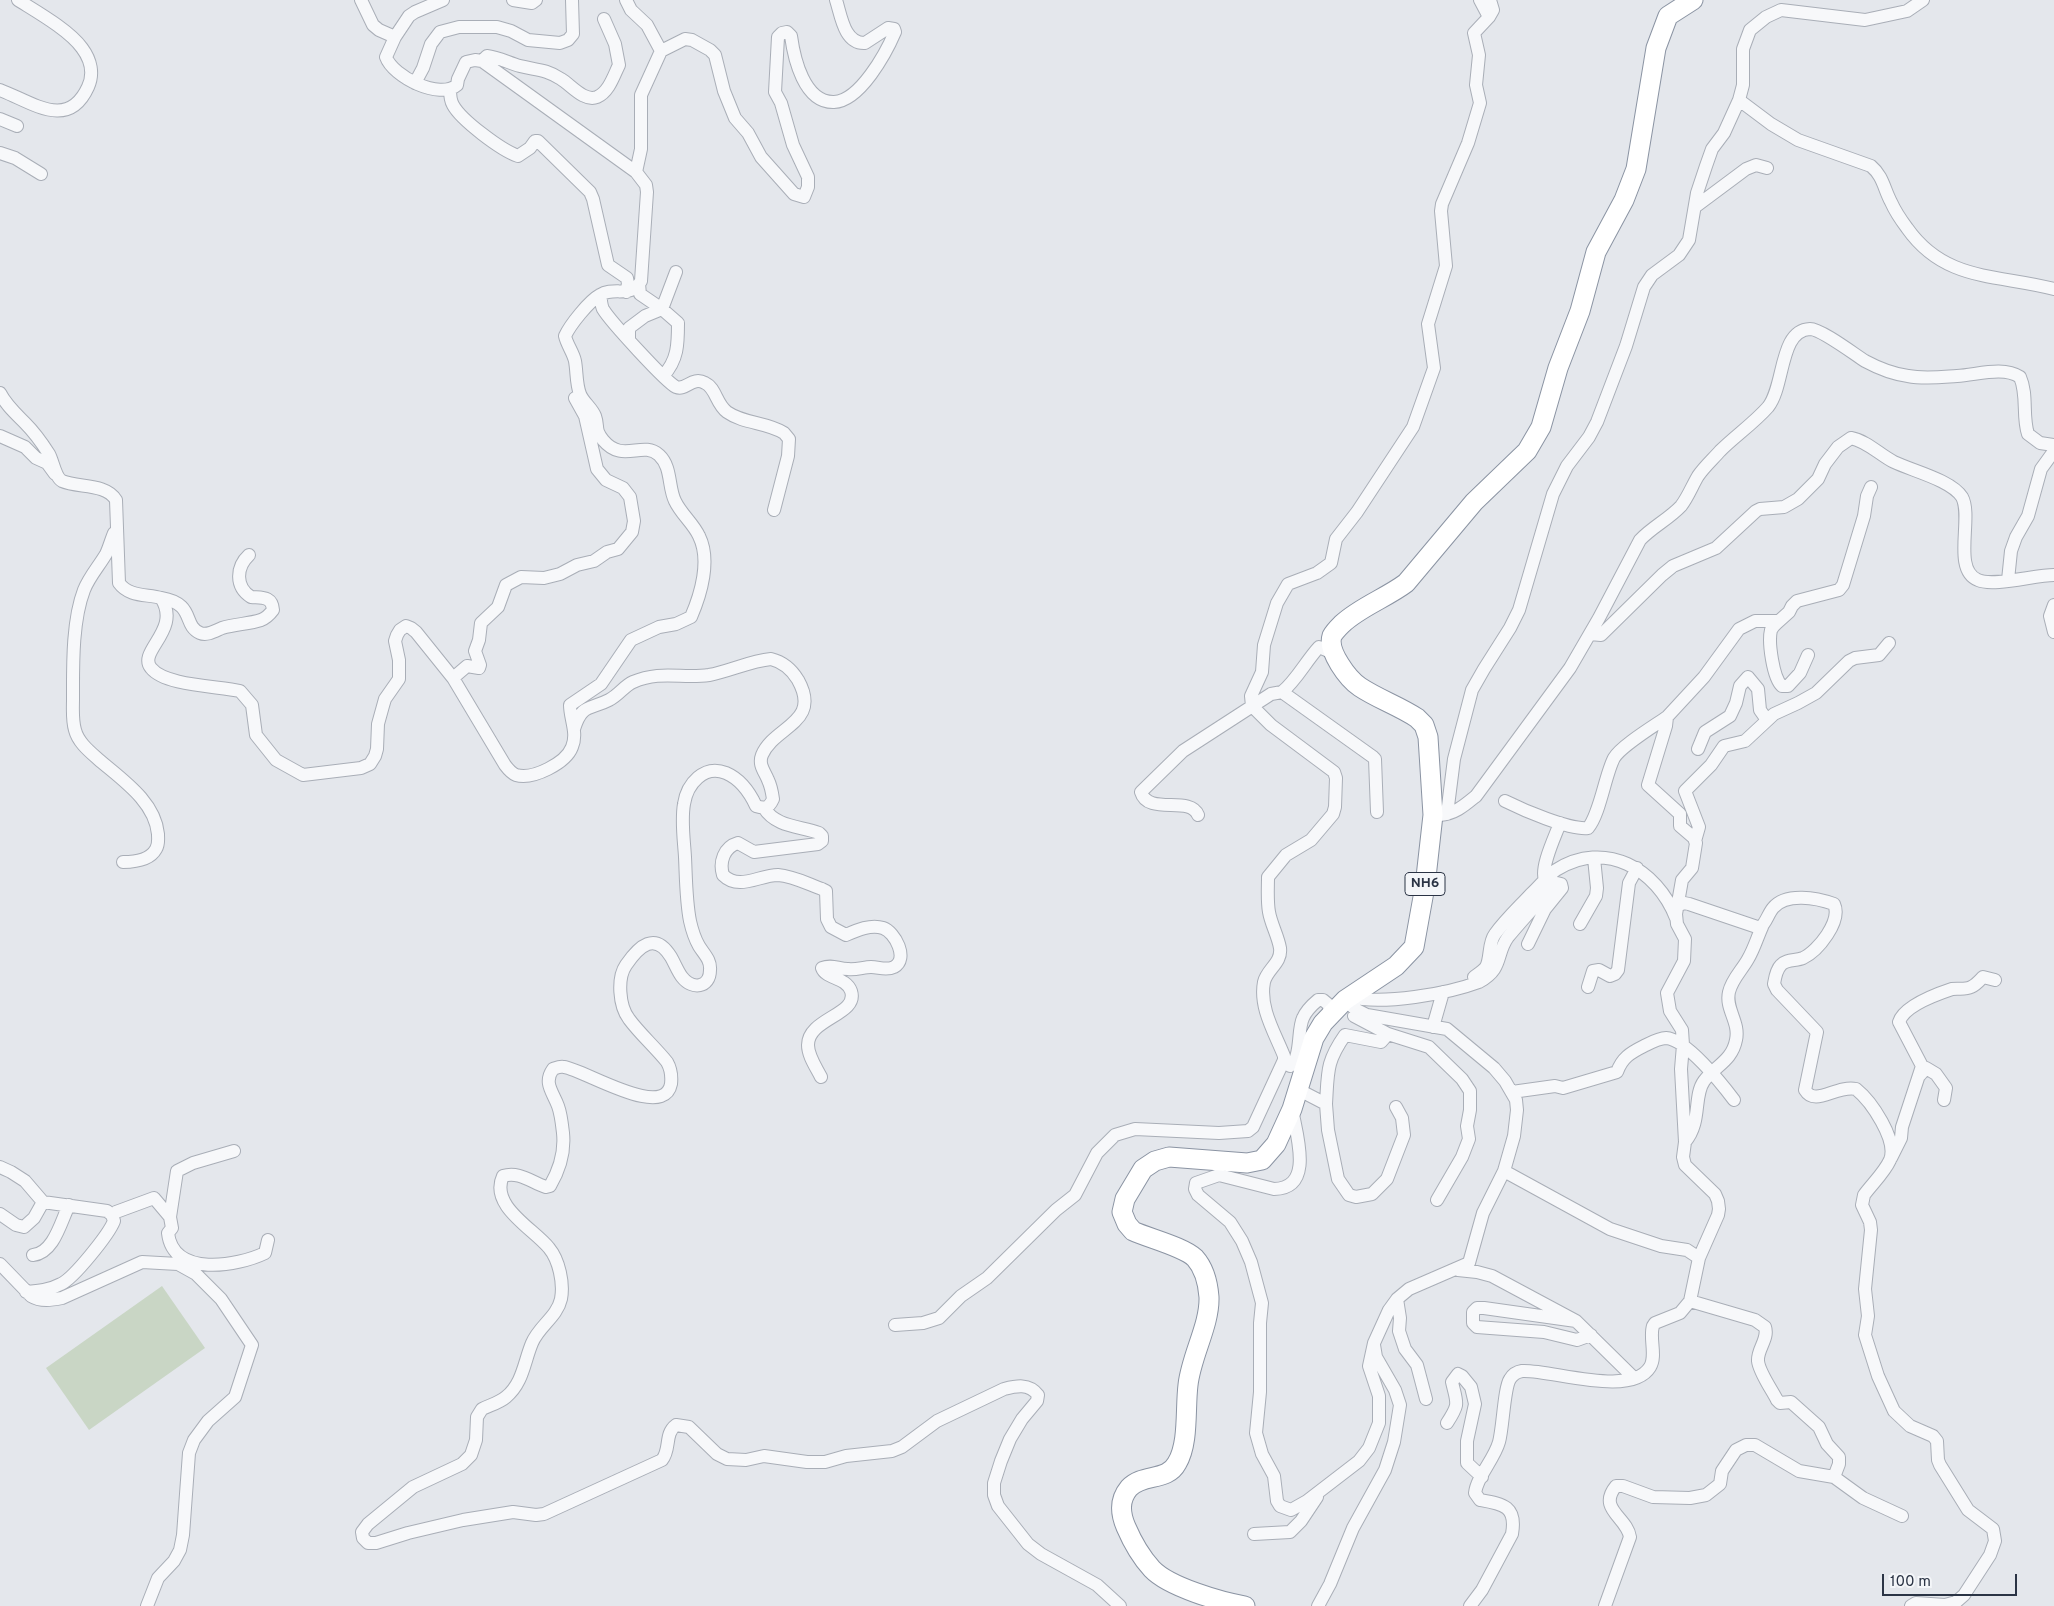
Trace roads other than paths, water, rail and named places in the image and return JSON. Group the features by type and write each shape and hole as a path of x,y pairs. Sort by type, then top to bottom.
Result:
{"highway":[{"path":"1333,653 1331,643 1333,635 1342,624 1406,583 1474,502 1527,451 1541,427 1558,368 1580,311 1596,252 1624,200 1636,169 1656,48 1668,16 1693,0"},
{"name":"NH6","path":"1246,1606 1203,1596 1162,1577 1152,1569 1140,1554 1123,1521 1120,1509 1123,1498 1130,1488 1141,1480 1162,1476 1173,1471 1179,1461 1184,1448 1188,1384 1209,1299 1207,1282 1195,1258 1183,1250 1133,1231 1127,1224 1122,1212 1125,1199 1134,1182 1143,1169 1155,1161 1169,1157 1246,1163 1262,1160 1276,1144 1292,1109 1314,1038 1323,1023 1341,1005 1396,966 1414,946 1440,815 1428,737 1424,725 1407,712 1359,686 1344,670 1333,653"}],"street":[{"path":"0,90 58,112 71,108 81,101 92,76 91,66 83,49 69,35 18,0"},
{"path":"361,0 373,25 378,30 394,37"},
{"path":"162,598 167,610 168,622 149,656 149,666 170,679 196,685 240,691 252,705 252,721 256,735 266,749 276,760 303,775 361,768 373,760 377,749 378,724 382,706 399,679 399,660 395,641 402,627 411,628 453,678 505,765 516,775 521,776 544,771 563,760 573,746 574,729 570,705 601,684 631,640 645,633 687,620 691,617 697,604 705,554 699,535 675,501 668,472 659,455 650,451 620,452 612,449 596,431 596,417 580,396 574,358 564,336 575,320 600,294 610,291 626,292 636,288 639,284 642,277 646,185 636,172 482,60 466,62 457,85 450,89 427,87 398,74 388,64 387,54 394,37 415,12 443,0"},
{"path":"512,0 532,3 536,0"},
{"path":"415,83 423,68 430,44 440,32 460,27 497,27 511,31 528,40 560,43 568,40 573,34 572,0"},
{"path":"626,0 631,10 647,25 665,48"},
{"path":"636,172 641,149 641,95 665,48 685,39 697,42 715,54 724,91 736,118 748,132 761,157 794,194 804,197 808,188 808,177 792,145 781,104 775,92 778,37 782,32 787,32 791,36 798,72 807,85 823,99 834,102 843,99 872,75 881,62 895,32 894,29 888,28 866,43 857,42 847,32 836,0"},
{"path":"1480,0 1489,17"},
{"path":"1292,1109 1300,1156 1299,1175 1289,1185 1282,1189 1274,1189 1220,1175 1196,1183 1195,1189 1198,1195 1230,1222 1251,1262 1262,1303 1260,1323 1260,1392 1256,1433 1262,1454 1274,1476 1277,1501 1285,1510 1294,1509 1359,1461 1369,1448 1379,1423 1379,1396 1369,1366 1374,1343 1389,1310 1397,1299 1409,1289 1466,1266 1471,1260 1483,1212 1504,1171 1514,1136 1517,1110 1512,1092 1494,1068 1472,1047 1447,1029 1367,1015 1355,1008 1329,1005 1323,1000 1318,1000 1303,1017 1300,1026 1296,1060 1290,1066 1286,1064 1267,1016 1264,1002 1264,983 1270,971 1277,963 1281,950 1269,911 1268,877 1286,855 1311,840 1333,814 1336,778 1334,772 1271,725 1252,706 1251,696 1262,672 1264,645 1277,603 1288,584 1317,573 1331,563 1336,539 1357,512 1413,426 1434,368 1428,324 1446,266 1441,212 1442,204 1468,143 1480,103 1476,86 1479,55 1474,33 1493,10 1490,0"},
{"path":"1440,815 1475,683 1520,610 1553,494 1566,466 1589,437 1597,422 1629,338 1644,287 1652,274 1679,255 1689,240 1697,193 1712,149 1724,133 1739,100 1743,85 1743,48 1750,30 1766,17 1781,10 1865,20 1907,11 1923,0"},
{"path":"482,60 487,56 494,56 522,66 542,69 563,80 577,92 589,98 597,97 604,93 619,65 615,44 604,19"},
{"path":"450,89 453,106 488,139 518,156 530,148 535,141 538,141 590,192 594,199 608,265 627,278 626,292"},
{"path":"1739,100 1770,124 1798,140 1871,166 1878,173 1890,202 1907,229 1919,243 1939,259 1956,269 1975,275 2028,282 2054,289"},
{"path":"0,119 17,126"},
{"path":"0,153 15,158 41,174"},
{"path":"1695,207 1746,169 1756,165 1766,168"},
{"path":"629,339 627,331 629,328 645,316 662,309 676,272"},
{"path":"639,284 640,294 678,323 679,340 676,358 664,376"},
{"path":"600,294 603,308 629,339 676,386 680,388 695,381 702,381 712,389 720,405 732,415 778,429 784,433 788,439 788,450 774,510"},
{"path":"1440,815 1463,807 1476,796 1570,668 1640,540 1649,530 1678,509 1698,475 1714,457 1768,407 1777,393 1786,351 1792,337 1800,330 1812,329 1865,361 1883,369 1908,376 1957,376 2004,372 2014,374 2020,377 2023,386 2024,418 2028,434 2040,443 2054,445"},
{"path":"453,678 468,666 479,668 480,665 475,651 482,623 498,607 506,585 521,577 544,578 560,574 577,565 594,561 607,552 618,549 632,532 634,521 630,497 623,488 606,480 597,469 585,416 575,397 574,389 577,384"},
{"path":"0,393 5,402 45,448 55,465 56,475"},
{"path":"0,436 25,447 36,458 47,463 62,480 110,492 116,500 119,583 125,590 132,593 162,598 180,604 193,627 198,632 204,634 225,627 262,619 273,610 270,600 266,597 251,597 243,590 240,583 240,571 249,555"},
{"path":"1590,634 1596,636 1603,633 1673,566 1716,548 1756,511 1784,507 1798,499 1818,479 1825,464 1838,447 1851,438 1893,461 1950,486 1958,493 1964,503 1965,551 1968,572 1975,579 1981,582 2054,575"},
{"path":"2008,580 2011,551 2016,537 2028,516 2040,468 2054,451"},
{"path":"1808,655 1800,673 1788,686 1782,686 1776,679 1771,632 1797,601 1833,593 1843,585 1871,487"},
{"path":"116,526 107,552 88,582 82,597 73,651 74,724 79,740 132,788 146,804 153,816 158,845 154,853 149,857 123,862"},
{"path":"2054,605 2050,616 2054,632"},
{"path":"1504,801 1560,823 1582,828 1591,826 1614,758 1618,753 1667,717 1704,677 1738,628 1755,621 1779,621"},
{"path":"1677,912 1682,880 1692,868 1695,840 1699,827 1697,818 1685,794 1686,788 1711,765 1724,746 1745,741 1774,714 1798,704 1816,693 1849,661 1855,658 1879,655 1889,643"},
{"path":"1198,815 1191,807 1164,806 1147,800 1141,792 1183,751 1271,694 1282,692 1288,687 1307,660 1320,647 1333,653"},
{"path":"574,729 578,716 585,710 608,700 634,681 665,674 700,676 762,660 779,661 797,678 804,693 804,706 791,727 772,740 762,756 763,771 771,787 773,799 764,808"},
{"path":"1698,749 1705,732 1730,716 1736,703 1740,686 1748,678 1758,689 1760,710 1767,720"},
{"path":"1282,692 1373,756 1375,759 1378,792 1377,812"},
{"path":"1667,717 1648,785 1680,814 1680,826 1695,840"},
{"path":"821,1077 808,1046 811,1034 817,1027 849,1005 852,996 850,988 843,980 821,969 830,966 846,970 871,967 884,969 897,964 900,954 894,938 888,930 882,928 863,928 846,935 831,927 827,919 826,891 822,889 790,877 766,876 753,880 734,882 728,880 721,870 722,857 733,844 738,843 754,852 818,844 822,841 822,836 819,833 775,820 768,815 764,808 756,806 749,792 727,773 716,770 708,771 701,774 691,784 684,803 690,921 694,937 707,956 711,968 709,977 706,983 698,986 690,985 682,977 670,955 661,946 653,942 646,943 634,954 621,976 625,1013 671,1068 670,1086 666,1094 661,1096 644,1096 621,1090 565,1067 553,1069 549,1075 550,1091 558,1106 563,1133 563,1155 558,1171 550,1186 546,1187 520,1175 511,1174 503,1176 500,1190 514,1217 540,1238 551,1250 558,1264 562,1296 559,1309 537,1333 523,1372 512,1391 499,1401 482,1409 477,1417 476,1440 471,1455 462,1464 413,1487 368,1524 362,1532 363,1538 368,1543 376,1543 463,1520 512,1512 544,1514 662,1460 667,1452 668,1438 676,1425 689,1426 717,1454 728,1459 746,1460 764,1456 807,1462 825,1462 846,1456 892,1451 902,1447 937,1421 1004,1389 1016,1386 1028,1387 1034,1389 1038,1395 1037,1401 1022,1419 1010,1439 1001,1460 994,1482 994,1495 998,1506 1028,1544 1041,1554 1097,1585 1120,1606"},
{"path":"1545,880 1543,874 1546,860 1560,823"},
{"path":"1458,988 1486,966 1494,935 1554,871 1564,866 1600,857 1620,860 1637,868 1654,882 1677,912 1685,939 1684,961 1669,989 1668,998 1670,1012 1682,1030 1681,1068 1685,1142 1683,1162 1715,1194 1718,1201 1718,1215 1699,1258 1690,1301 1680,1313 1654,1323 1650,1367 1634,1378 1619,1382 1573,1379 1524,1371 1514,1374 1508,1381 1502,1432 1496,1455 1476,1486 1477,1498 1501,1504 1508,1509 1513,1517 1514,1525 1512,1534 1482,1590 1470,1606"},
{"path":"1580,924 1596,896 1594,858"},
{"path":"1588,987 1593,971 1599,970 1610,976 1618,970 1629,883 1637,868"},
{"path":"1341,1005 1368,999 1418,997 1479,982 1494,970 1507,939 1552,886 1557,883 1562,884 1562,888 1546,909 1528,944"},
{"path":"1685,1142 1694,1127 1702,1086 1729,1056 1736,1040 1736,1021 1728,1002 1731,985 1753,950 1762,927 1774,907 1779,903 1805,898 1834,904 1837,910 1835,919 1826,935 1803,958 1784,962 1779,966 1774,984 1777,990 1817,1032 1805,1090 1813,1098 1842,1088 1856,1089 1868,1100 1882,1122 1890,1143 1890,1160"},
{"path":"1677,912 1684,903 1758,928 1762,927"},
{"path":"1911,1606 1916,1603 1945,1605 1956,1602 1964,1596 1990,1555 1995,1540 1993,1529 1968,1510 1940,1465 1937,1441 1933,1436 1910,1426 1894,1411 1878,1376 1865,1335 1868,1316 1865,1289 1871,1230 1862,1200 1890,1160 1901,1138 1902,1127 1922,1066 1902,1030 1899,1022 1901,1016 1920,1002 1945,992 1973,986 1984,977 1995,980"},
{"path":"1433,1027 1443,992"},
{"path":"1341,1005 1350,1014 1388,1034 1429,1047 1462,1079 1470,1091 1470,1110 1467,1126 1469,1139 1462,1157 1437,1200"},
{"path":"1388,1034 1381,1042 1345,1035 1332,1053 1328,1072 1326,1104 1328,1130 1338,1179 1349,1195 1356,1197 1372,1194 1387,1179 1404,1135 1402,1118 1396,1108"},
{"path":"1512,1092 1548,1086 1563,1088 1617,1072 1620,1063 1631,1053 1664,1038 1672,1039 1683,1045 1712,1073 1734,1100"},
{"path":"895,1325 924,1323 938,1318 961,1296 987,1278 1056,1210 1074,1195 1097,1153 1115,1135 1135,1130 1219,1133 1248,1131 1256,1119 1284,1060"},
{"path":"1920,1075 1926,1068 1936,1074 1946,1088 1944,1100"},
{"path":"1299,1090 1326,1104"},
{"path":"234,1152 193,1163 177,1171 170,1218 172,1228 168,1233 172,1246 185,1258 200,1264 234,1264 265,1254 268,1240"},
{"path":"0,1168 11,1172 25,1182 37,1192 43,1202"},
{"path":"1504,1171 1610,1229 1661,1246 1687,1250 1699,1258"},
{"path":"112,1215 151,1198 156,1200 170,1218"},
{"path":"26,1292 52,1288 70,1278 114,1221 112,1215 107,1211 69,1204 43,1202"},
{"path":"0,1214 16,1225 24,1227 34,1218 43,1202"},
{"path":"33,1256 41,1254 49,1246 69,1204"},
{"path":"0,1264 26,1292 36,1299 54,1300 142,1262 178,1264 186,1268 221,1299 252,1345 235,1397 208,1421 194,1440 188,1459 183,1535 180,1550 174,1561 158,1578 147,1606"},
{"path":"1455,1270 1477,1272 1492,1276 1576,1321 1634,1378"},
{"path":"1397,1299 1400,1318 1399,1331 1405,1349 1417,1366 1426,1399"},
{"path":"1690,1301 1755,1320 1765,1327 1766,1334 1759,1352 1758,1364 1777,1400 1780,1403 1791,1402 1821,1430 1827,1444 1839,1458 1839,1464 1834,1477"},
{"path":"1576,1321 1484,1308 1477,1308 1473,1312 1473,1324 1477,1327 1544,1332 1577,1340 1591,1334"},
{"path":"1318,1606 1330,1584 1353,1528 1385,1470 1394,1442 1400,1405 1395,1390 1376,1357 1374,1343"},
{"path":"1448,1423 1457,1408 1457,1397 1452,1382 1458,1374 1471,1387 1475,1404 1466,1451 1467,1463 1482,1477"},
{"path":"1605,1606 1630,1537 1629,1529 1611,1510 1610,1496 1616,1486 1623,1486 1653,1497 1690,1498 1706,1495 1720,1484 1722,1471 1736,1450 1746,1445 1755,1445 1766,1450 1779,1457 1788,1466 1800,1471 1834,1477 1863,1498 1902,1516"},
{"path":"1254,1534 1287,1533 1292,1530 1301,1521 1326,1485"}]}
